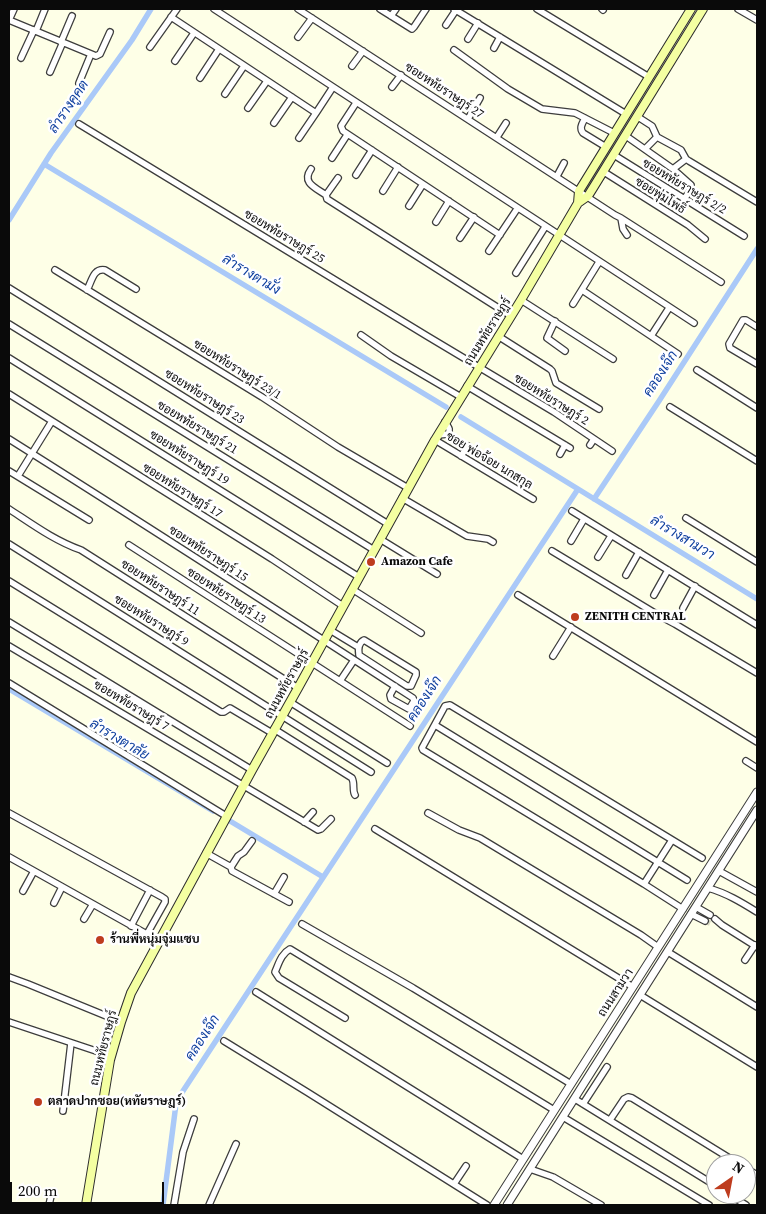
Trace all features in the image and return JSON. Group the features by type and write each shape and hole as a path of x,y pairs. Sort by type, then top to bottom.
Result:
{"main road":[{"name":"ถนนหทัยราษฎร์","path":"578,203 579,191 691,9"},
{"name":"ถนนหทัยราษฎร์","path":"86,1205 111,1056 131,994 226,816 436,437 521,300 578,203 588,196 604,172 703,9"}],"street":[{"path":"14,9 9,20 96,56 100,54 110,32"},
{"path":"21,58 44,9"},
{"path":"150,46 177,9"},
{"path":"214,9 694,323"},
{"name":"ซอยหทัยราษฎร์ 27","path":"298,9 721,282"},
{"path":"380,9 412,29 426,9"},
{"path":"391,16 396,9"},
{"path":"446,25 455,9 626,114"},
{"path":"537,9 649,77"},
{"path":"738,9 757,20"},
{"path":"50,72 72,16"},
{"path":"170,17 316,113"},
{"path":"298,37 312,18"},
{"path":"468,39 478,24"},
{"path":"175,61 194,33"},
{"path":"494,48 500,37"},
{"path":"200,78 219,49"},
{"path":"454,50 501,84 542,109 575,113 614,133"},
{"path":"352,66 363,51"},
{"path":"79,83 91,54"},
{"path":"225,94 244,66"},
{"path":"392,87 400,75"},
{"path":"248,108 267,81"},
{"path":"299,138 333,87"},
{"path":"274,123 292,97"},
{"path":"468,119 480,98"},
{"path":"356,103 341,126 347,135 500,235"},
{"path":"638,117 652,126 657,137 681,150 686,159 757,202"},
{"path":"585,118 581,131 606,147"},
{"path":"497,138 506,123"},
{"name":"ซอยหทัยราษฎร์ 25","path":"79,124 479,368"},
{"path":"332,158 347,135"},
{"path":"626,136 673,169 691,185 691,190 684,199"},
{"path":"645,149 657,137"},
{"path":"356,175 372,150"},
{"name":"ซอยหทัยราษฎร์ 2/2","path":"614,155 744,236"},
{"path":"673,169 686,159"},
{"path":"557,176 564,163"},
{"path":"383,191 398,167"},
{"path":"311,169 307,179 310,184 326,195 327,199 511,316"},
{"name":"ซอยพุ่มโพธิ์","path":"604,172 688,225 705,239"},
{"path":"326,195 338,178"},
{"path":"408,206 423,184"},
{"path":"436,222 449,201"},
{"path":"490,251 517,209"},
{"path":"460,238 474,217"},
{"path":"621,218 623,229 627,235"},
{"path":"516,273 545,227"},
{"path":"573,304 599,262"},
{"name":"ซอยหทัยราษฎร์ 23/1","path":"55,270 175,342 338,447 408,488"},
{"path":"87,290 98,270 105,270 136,289"},
{"name":"ซอยหทัยราษฎร์ 23","path":"9,288 388,524"},
{"path":"582,290 678,354"},
{"path":"521,300 614,359"},
{"path":"651,336 669,308"},
{"path":"757,327 743,320 729,344 730,348 757,364"},
{"path":"554,322 547,338 565,351"},
{"name":"ซอยหทัยราษฎร์ 21","path":"9,324 374,550"},
{"path":"361,335 391,356 461,397"},
{"path":"498,336 550,369 556,383 599,409"},
{"name":"ซอยหทัยราษฎร์ 19","path":"9,358 359,577"},
{"name":"ซอยหทัยราษฎร์ 2","path":"479,368 554,412 612,450"},
{"path":"697,370 757,408"},
{"path":"468,386 568,446 560,454"},
{"name":"ซอยหทัยราษฎร์ 17","path":"9,394 343,606"},
{"path":"670,407 757,461"},
{"path":"18,476 52,421"},
{"name":"ซอย พ่อจ้อย นกสกุล","path":"436,437 461,456 533,499"},
{"name":"ซอยหทัยราษฎร์ 15","path":"9,439 395,686"},
{"path":"590,445 594,439"},
{"path":"461,456 468,446"},
{"path":"9,470 89,520"},
{"path":"402,498 467,536 488,539 493,542"},
{"name":"ซอยหทัยราษฎร์ 11","path":"9,509 52,536 80,550 298,688"},
{"path":"572,511 757,624"},
{"path":"686,518 757,562"},
{"path":"571,541 584,519"},
{"path":"598,557 612,536"},
{"path":"380,539 437,574"},
{"name":"ซอยหทัยราษฎร์ 9","path":"9,544 370,772"},
{"name":"ซอยหทัยราษฎร์ 13","path":"129,545 410,726"},
{"path":"552,551 658,616 675,624 757,673"},
{"path":"626,575 639,552"},
{"path":"654,595 668,570"},
{"path":"9,581 221,712 223,713 230,708 352,778 354,782 354,796"},
{"path":"683,608 695,586"},
{"path":"352,589 422,632"},
{"path":"518,595 757,742"},
{"path":"9,622 252,770"},
{"path":"553,656 571,627"},
{"path":"330,630 358,647"},
{"path":"362,641 367,641 416,672 411,686 407,686 365,660 359,655 358,647 362,641"},
{"name":"ซอยหทัยราษฎร์ 7","path":"9,646 304,822"},
{"path":"340,681 354,660"},
{"path":"9,683 226,816"},
{"path":"290,702 387,763"},
{"path":"683,909 422,748 445,706 450,705 702,858"},
{"path":"434,726 687,880"},
{"path":"746,760 757,768"},
{"name":"ถนนสามวา","path":"494,1205 757,792"},
{"name":"ถนนสามวา","path":"507,1205 757,810"},
{"path":"313,812 304,822 320,830 331,819"},
{"path":"9,813 165,899 147,934"},
{"path":"428,813 459,830 480,838 658,947"},
{"path":"376,829 633,987"},
{"path":"644,884 672,840"},
{"path":"231,867 252,841"},
{"path":"206,853 231,867 232,871 289,902"},
{"path":"9,857 159,941"},
{"path":"23,891 34,871"},
{"path":"719,871 757,892"},
{"path":"274,894 284,877"},
{"path":"54,903 62,887"},
{"path":"708,888 722,892 757,912"},
{"path":"131,926 150,890"},
{"path":"84,919 93,904"},
{"path":"691,914 704,920 708,914 696,907"},
{"path":"714,922 756,946 745,960"},
{"path":"302,924 413,988 571,1084"},
{"path":"345,1018 279,978 275,972 285,952 290,949 554,1110"},
{"path":"668,952 757,1006"},
{"path":"644,970 652,976"},
{"path":"9,977 121,1022"},
{"path":"256,992 523,1159"},
{"path":"640,995 757,1067"},
{"path":"9,1022 111,1056"},
{"path":"224,1041 487,1205"},
{"path":"63,1111 71,1043"},
{"path":"583,1104 607,1067"},
{"path":"610,1120 624,1100 628,1097 632,1098 723,1154"},
{"path":"574,1099 706,1180"},
{"path":"563,1117 709,1205"},
{"path":"174,1205 183,1152 194,1119"},
{"path":"209,1205 236,1144"},
{"path":"454,1184 466,1166"},
{"path":"530,1169 554,1177 601,1205"},
{"path":"49,1205 51,1196"}],"waterway":[{"name":"ลำรางคูคต","path":"9,220 51,153 132,40 151,9"},
{"name":"ลำรางตามั่ง","path":"44,164 446,407"},
{"name":"คลองเจ๊ก","path":"594,499 757,249"},
{"name":"ลำรางตามั่ง","path":"461,417 578,489"},
{"name":"คลองเจ๊ก","path":"163,1205 176,1104 181,1094 578,489 757,599"},
{"name":"ลำรางตาลัย","path":"9,689 213,811"},
{"name":"ลำรางตาลัย","path":"230,821 323,877"}],"tunnel":[{"path":"705,921 712,924"}],"place":[{"name":"Amazon Cafe","path":"371,562"},
{"name":"ZENITH CENTRAL","path":"575,617"},
{"name":"ร้านพี่หนุ่มจุ่มแซบ","path":"100,940"},
{"name":"ตลาดปากซอย(หทัยราษฎร์)","path":"38,1102"}],"water label":[{"name":"ลำรางสามวา","path":"682,538"}]}
